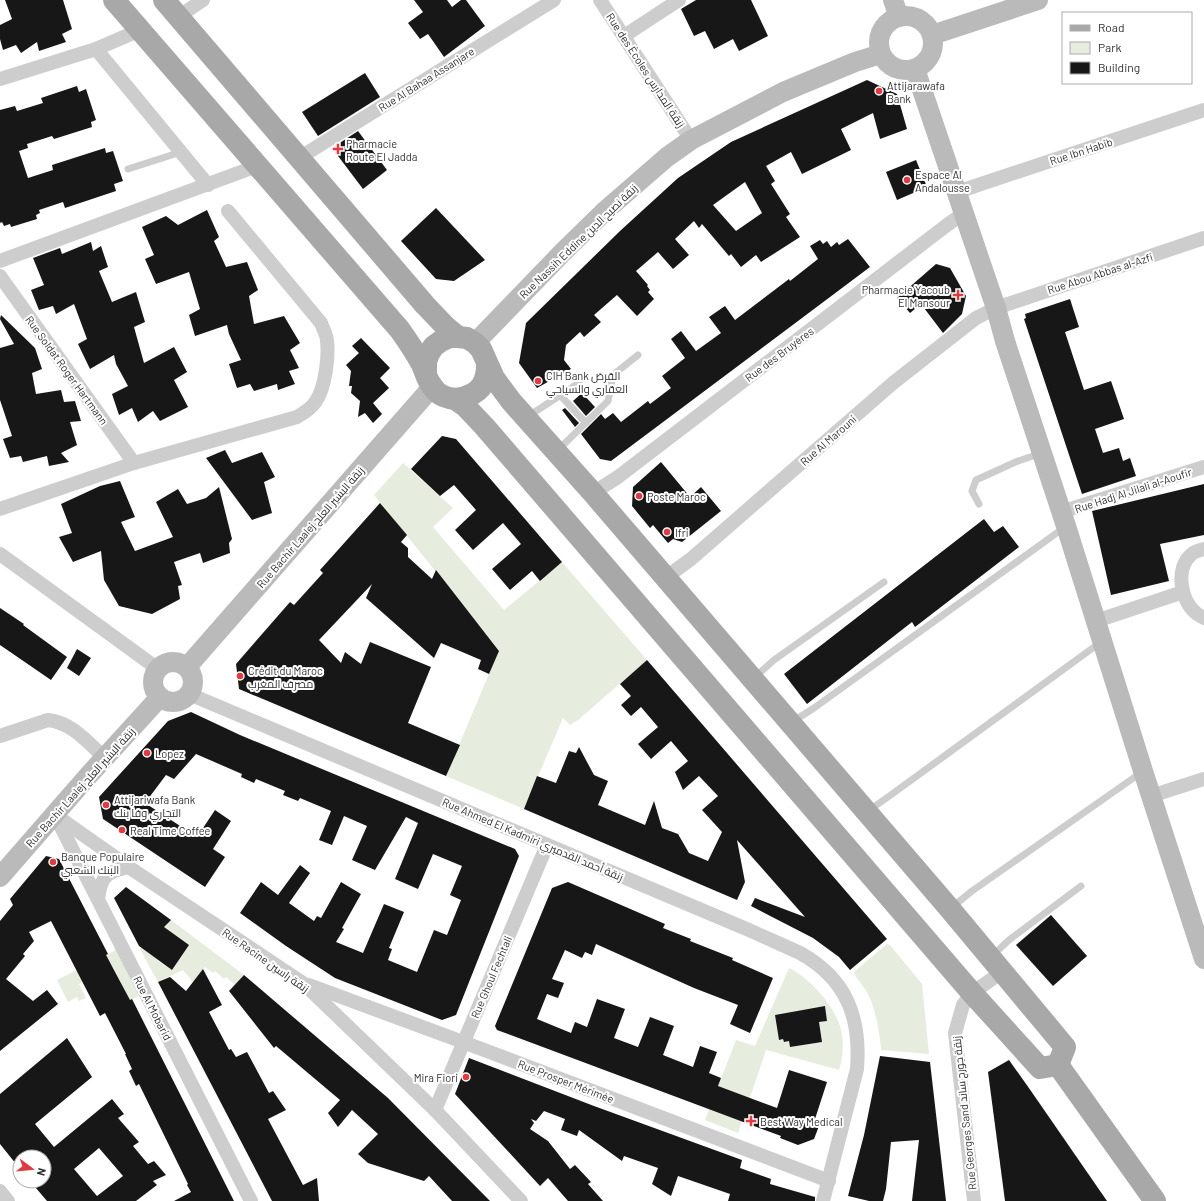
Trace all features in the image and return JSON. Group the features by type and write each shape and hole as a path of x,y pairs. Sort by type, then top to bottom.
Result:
{"main road":[{"path":"114,0 400,330 410,344 438,393 455,399 472,395 484,382 488,365"},
{"path":"164,0 425,305 446,327 481,349 501,389 593,493 950,909 1064,1047 1058,1065"},
{"path":"429,379 426,362 434,346 446,339 467,340"},
{"path":"455,399 465,406 484,426 972,993 1040,1068 1058,1065"},
{"path":"1058,1065 1155,1201"}],"street":[{"path":"178,17 203,0"},
{"name":"Rue Al Bahaa Assanjare","path":"299,158 554,0"},
{"name":"Rue des Écoles زنقة المدارس","path":"600,0 691,140"},
{"path":"624,36 679,0"},
{"path":"932,35 1038,0"},
{"path":"896,8 907,16 919,19 929,27 932,35 934,43 931,55 926,62 916,69 903,70 895,68 885,61 881,54 879,44 882,31 896,8"},
{"path":"0,79 96,49 140,30"},
{"path":"96,49 208,185"},
{"name":"Rue Nassih Eddine زنقة نصيح الدين","path":"467,340 562,253 606,210 667,157 691,140 783,92 820,76 881,54"},
{"path":"916,69 996,308 1005,341 1064,519 1204,959"},
{"name":"Rue Ibn Habib","path":"957,192 1204,110"},
{"path":"0,261 257,166"},
{"path":"0,509 134,463 297,417 306,412 316,402 325,374 328,339 321,323 228,211"},
{"name":"Rue des Bruyères","path":"593,493 618,477 947,225 964,214"},
{"name":"Rue Abou Abbas al-Azfi","path":"996,308 1204,238"},
{"name":"Rue Soldat Roger Hartmann","path":"0,276 134,463"},
{"name":"Rue Al Marouni","path":"665,578 697,554 893,384 976,318 996,308"},
{"name":"Rue Bachir Laalej زنقة البشير العلج","path":"187,668 429,379"},
{"name":"Rue Hadj Al Jilali al-Aoufir","path":"1064,519 1204,467"},
{"path":"1204,549 1193,553 1187,560 1183,568 1182,577 1183,592 1196,613 1204,618"},
{"path":"0,554 158,669"},
{"path":"1096,621 1183,592"},
{"path":"174,662 180,663 187,668 192,676 193,682 189,694 185,699 178,702 172,702 166,701 160,697 154,687 155,674 158,669 162,665 174,662"},
{"name":"Rue Ahmed El Kadmiri زنقة أحمد القدميري","path":"189,694 735,924 801,954 814,963 833,980 841,990 853,1015 857,1032 858,1051 856,1069 823,1201"},
{"name":"Rue Bachir Laalej زنقة البشير العلج","path":"0,877 160,697"},
{"path":"0,736 48,720 56,721 74,729 105,758"},
{"path":"1151,796 1204,779"},
{"name":"Rue Racine زنقة راسين","path":"55,815 303,983 435,1110 521,1201"},
{"name":"Rue Al Mobarid","path":"55,815 251,1201"},
{"name":"Rue Ghoul Fechtali","path":"435,1110 547,845"},
{"path":"98,899 100,885 108,874 115,870 130,867"},
{"name":"Rue Georges Sand زنقة جورج ساند","path":"974,1201 955,1033 963,1005 996,965"},
{"name":"Rue Prosper Mérimée","path":"303,983 829,1181"},
{"path":"0,1191 8,1201"}],"lane":[{"path":"128,170 182,152"},
{"path":"556,452 608,401 613,375 638,355"},
{"path":"526,418 579,383"},
{"path":"560,395 586,423"},
{"path":"979,504 972,491 976,480 1018,461 1042,453"},
{"path":"790,723 820,703 1064,519"},
{"path":"752,679 774,660 884,582"},
{"path":"866,812 1102,641"},
{"path":"950,909 978,887 1143,771"},
{"path":"996,965 1010,940 1081,886"}],"green space":[{"path":"403,463 453,508 433,527 504,610 562,562 647,660 578,720 570,725 563,718 524,809 446,776 499,650 374,495"},
{"path":"171,920 244,975 235,985 226,977 224,979 215,971 213,973 205,967 198,976 221,1002 215,1009 183,970 158,982 140,949","holes":["189,945 172,970 157,959"]},
{"path":"887,944 890,945 922,984 929,1054 881,1050 873,1005 867,992 854,974 855,971"},
{"path":"116,950 139,996 110,1011 125,990 113,967 79,984 86,998 79,1001 77,997 68,1002 57,980"},
{"path":"789,968 813,986 828,1003 838,1021 843,1045 839,1070 766,1050 738,1133 705,1120 736,1040 755,1046","holes":["825,1006 827,1021 819,1022 822,1042 790,1047 789,1041 784,1042 783,1039 779,1039 777,1025"]}],"building":[{"path":"5,0 63,0 72,29 62,34 66,42 39,51 37,42 21,53 16,45 3,50 0,39 0,25 12,19"},
{"path":"414,0 447,0 452,7 461,0 466,0 485,26 444,57 428,34 420,39 408,23 423,12"},
{"path":"696,0 751,0 768,36 739,51 733,39 714,49 705,31 694,36 681,9"},
{"path":"365,73 380,97 318,136 302,112"},
{"path":"867,80 897,94 907,129 880,139 873,113 841,129 851,150 802,174 791,152 766,166 775,181 771,184 790,214 786,217 800,237 761,262 756,255 741,267 731,254 729,256 702,224 699,228 694,221 675,239 689,255 673,269 658,252 636,271 648,285 647,286 650,290 648,292 654,299 637,316 617,295 594,315 601,322 584,337 580,332 566,345 564,360 571,369 537,388 519,363 526,323 620,231 678,178 731,142","holes":["745,182 762,213 736,231 713,205"]},
{"path":"77,86 79,92 86,89 96,120 91,122 92,127 54,139 52,136 27,144 28,148 19,151 28,178 53,170 52,165 105,148 106,153 113,151 123,181 114,184 116,191 65,208 63,202 39,210 40,213 36,215 37,219 11,227 10,224 4,226 2,222 0,223 0,110 15,106 17,111 43,103 41,98"},
{"path":"358,131 387,170 363,189 332,148"},
{"name":"Espace Al Andalousse","path":"916,160 927,187 897,200 886,172"},
{"path":"436,208 485,260 454,281 436,279 401,241"},
{"path":"207,210 219,237 214,241 226,267 247,262 258,290 249,296 254,324 284,316 300,343 290,350 299,368 289,371 295,384 278,390 277,384 254,391 250,384 237,388 229,364 241,360 229,334 227,325 195,336 189,315 200,309 189,272 156,284 145,259 154,255 142,227 166,216 178,225"},
{"path":"848,239 870,267 611,461 600,459 581,434 601,414 605,419 613,413 621,422 648,401 650,404 671,388 662,376 685,358 671,339 681,331 696,351 721,333 709,317 725,306 735,320 818,259 810,246 820,240 823,244 827,241 831,247 837,242 839,245"},
{"path":"91,242 93,251 101,246 108,267 99,271 112,302 136,292 145,322 134,327 144,363 174,347 187,372 174,380 188,407 160,421 153,411 138,422 132,408 119,415 112,394 128,386 116,364 114,355 90,369 78,344 87,339 74,304 56,314 53,306 39,310 31,290 44,285 33,258 60,248 62,254"},
{"path":"936,264 950,268 966,296 962,314 943,333 921,304 910,313 897,298"},
{"path":"1070,299 1079,327 1065,332 1084,390 1111,381 1124,419 1095,429 1103,453 1119,448 1123,461 1130,458 1136,476 1082,494 1024,319 1026,318 1025,314"},
{"path":"1,315 35,348 42,369 32,373 36,394 61,390 64,402 75,401 81,421 70,422 77,445 61,453 69,462 49,466 47,456 23,462 21,456 10,458 3,439 12,436 0,400 0,348 14,344 0,319"},
{"path":"361,338 390,368 380,378 389,388 373,403 382,414 373,423 365,413 358,417 360,401 351,393 352,386 349,386 351,371 346,365 359,353 352,346"},
{"path":"582,393 595,407 586,416 573,401"},
{"path":"565,408 579,423 575,427 562,410"},
{"path":"442,436 456,439 562,562 540,581 532,571 510,590 492,569 521,544 503,523 473,550 455,530 476,510 454,485 440,496 411,469"},
{"path":"225,450 232,463 262,452 275,477 264,482 272,513 252,520 206,458"},
{"path":"661,462 690,497 701,487 721,511 682,542 673,539 668,543 653,525 650,528 632,506 633,487"},
{"path":"120,481 135,517 121,522 135,551 173,537 156,502 178,489 187,504 206,498 219,487 232,539 229,543 230,553 203,563 200,553 174,562 182,585 178,586 180,599 152,614 119,606 104,580 101,551 73,562 59,537 72,533 61,504 100,486"},
{"path":"1204,484 1204,535 1160,544 1169,581 1111,595 1092,511"},
{"path":"380,503 407,535 401,542 408,548 408,557 432,579 436,570 499,651 489,674 478,669 481,660 441,643 434,658 366,598 372,584 319,640 341,663 345,652 361,664 370,642 431,667 408,723 460,745 446,776 239,689 236,664 290,602 294,605 323,573 320,570"},
{"path":"984,519 994,532 1003,526 1019,547 915,627 912,622 807,704 784,674"},
{"path":"0,608 24,624 23,625 67,657 51,680 0,645"},
{"path":"77,649 91,658 79,676 67,668"},
{"path":"647,660 887,939 850,970 839,957 813,938 751,906 755,898 805,917 737,840 745,882 737,900 524,809 537,776 556,783 569,751 576,753 579,747 594,775 608,781 598,805 645,825 654,801 662,828 678,834 689,853 708,861 722,832 702,810 718,796 699,776 683,790 675,772 688,761 671,741 651,759 638,744 658,727 641,707 631,716 621,705 631,696 620,684"},
{"path":"191,712 240,735 515,849 519,856 456,1015 442,1020 335,978 286,946 240,913 261,882 278,895 300,865 310,873 289,903 314,921 317,916 321,918 341,882 361,894 336,942 363,953 384,904 404,912 389,948 392,949 388,960 417,972 434,930 447,935 461,900 450,895 462,866 433,854 418,889 395,879 418,823 406,817 375,870 352,860 367,826 344,816 332,845 319,840 331,811 300,798 298,801 283,795 285,791 256,779 254,783 241,777 242,774 196,754 174,779 166,775 145,803 197,837 215,810 231,821 213,849 225,857 205,887 103,819 99,797 168,721"},
{"path":"46,856 59,859 108,954 106,955 130,1000 132,999 234,1201 174,1201 191,1192 187,1185 188,1184 139,1084 136,1086 129,1071 132,1069 126,1054 105,1013 100,1016 51,921 29,932 34,941 23,954 25,956 6,979 33,1001 47,990 58,1004 0,1051 0,921 13,905 10,899"},
{"path":"568,882 665,924 663,928 691,939 690,941 733,958 732,960 773,978 750,1033 730,1024 738,1005 694,988 596,944 592,955 585,952 582,958 565,950 552,979 564,983 558,998 547,994 537,1019 571,1033 575,1022 587,1027 597,999 625,1009 614,1038 638,1047 650,1017 674,1026 663,1055 693,1067 700,1046 717,1052 709,1073 721,1078 718,1086 777,1108 789,1070 827,1082 815,1119 821,1121 814,1139 798,1145 780,1138 781,1136 497,1030 495,1026 552,888"},
{"path":"126,887 171,920 164,927 189,945 172,970 139,946 114,898"},
{"path":"1051,915 1087,956 1053,986 1016,945"},
{"path":"203,969 222,1005 209,1012 229,1050 231,1049 236,1057 247,1052 269,1093 273,1091 286,1110 268,1119 303,1185 317,1178 319,1201 272,1201 158,982 170,977 186,991"},
{"path":"244,975 388,1098 490,1201 452,1201 429,1176 424,1181 368,1163 358,1154 378,1134 352,1110 338,1127 328,1113 340,1100 276,1046 274,1048 229,991"},
{"path":"825,1006 827,1021 819,1022 822,1042 790,1047 789,1041 784,1042 783,1039 779,1040 775,1015"},
{"path":"67,1038 92,1077 35,1124 54,1147 112,1099 124,1114 118,1118 139,1142 133,1146 148,1164 154,1161 166,1175 153,1181 157,1185 136,1201 47,1201 37,1189 52,1189 52,1149 12,1149 12,1159 0,1144 0,1094","holes":["99,1148 123,1176 97,1196 74,1169"]},
{"path":"880,1056 930,1062 946,1201 912,1201 919,1140 891,1142 886,1189 883,1201 869,1201 848,1196 864,1135"},
{"path":"469,1058 594,1106 742,1160 740,1168 771,1179 770,1184 815,1197 815,1201 728,1201 730,1194 678,1176 671,1196 652,1184 658,1168 624,1156 622,1161 579,1130 577,1136 561,1130 565,1119 544,1111 536,1121 531,1119 534,1123 530,1129 548,1141 570,1169 575,1165 591,1182 588,1184 603,1201 568,1201 548,1178 540,1186 455,1094"},
{"path":"1009,1060 1107,1201 1005,1201 988,1072"}],"place":[{"name":"Attijarawafa Bank","path":"879,91"},
{"name":"Pharmacie Route El Jadda","path":"338,149"},
{"name":"Espace Al Andalousse","path":"907,180"},
{"name":"Pharmacie Yacoub El Mansour","path":"958,295"},
{"name":"CIH Bank القرض العقاري والسياحي","path":"538,381"},
{"name":"Poste Maroc","path":"639,496"},
{"name":"Ifri","path":"667,532"},
{"name":"Crédit du Maroc مصرف المغرب","path":"240,676"},
{"name":"Lopez","path":"147,753"},
{"name":"Attijariwafa Bank التجاري وفا بنك","path":"106,805"},
{"name":"Real Time Coffee","path":"122,830"},
{"name":"Banque Populaire البنك الشعبي","path":"53,862"},
{"name":"Mira Fiori","path":"466,1077"},
{"name":"Best Way Medical","path":"751,1121"}]}
